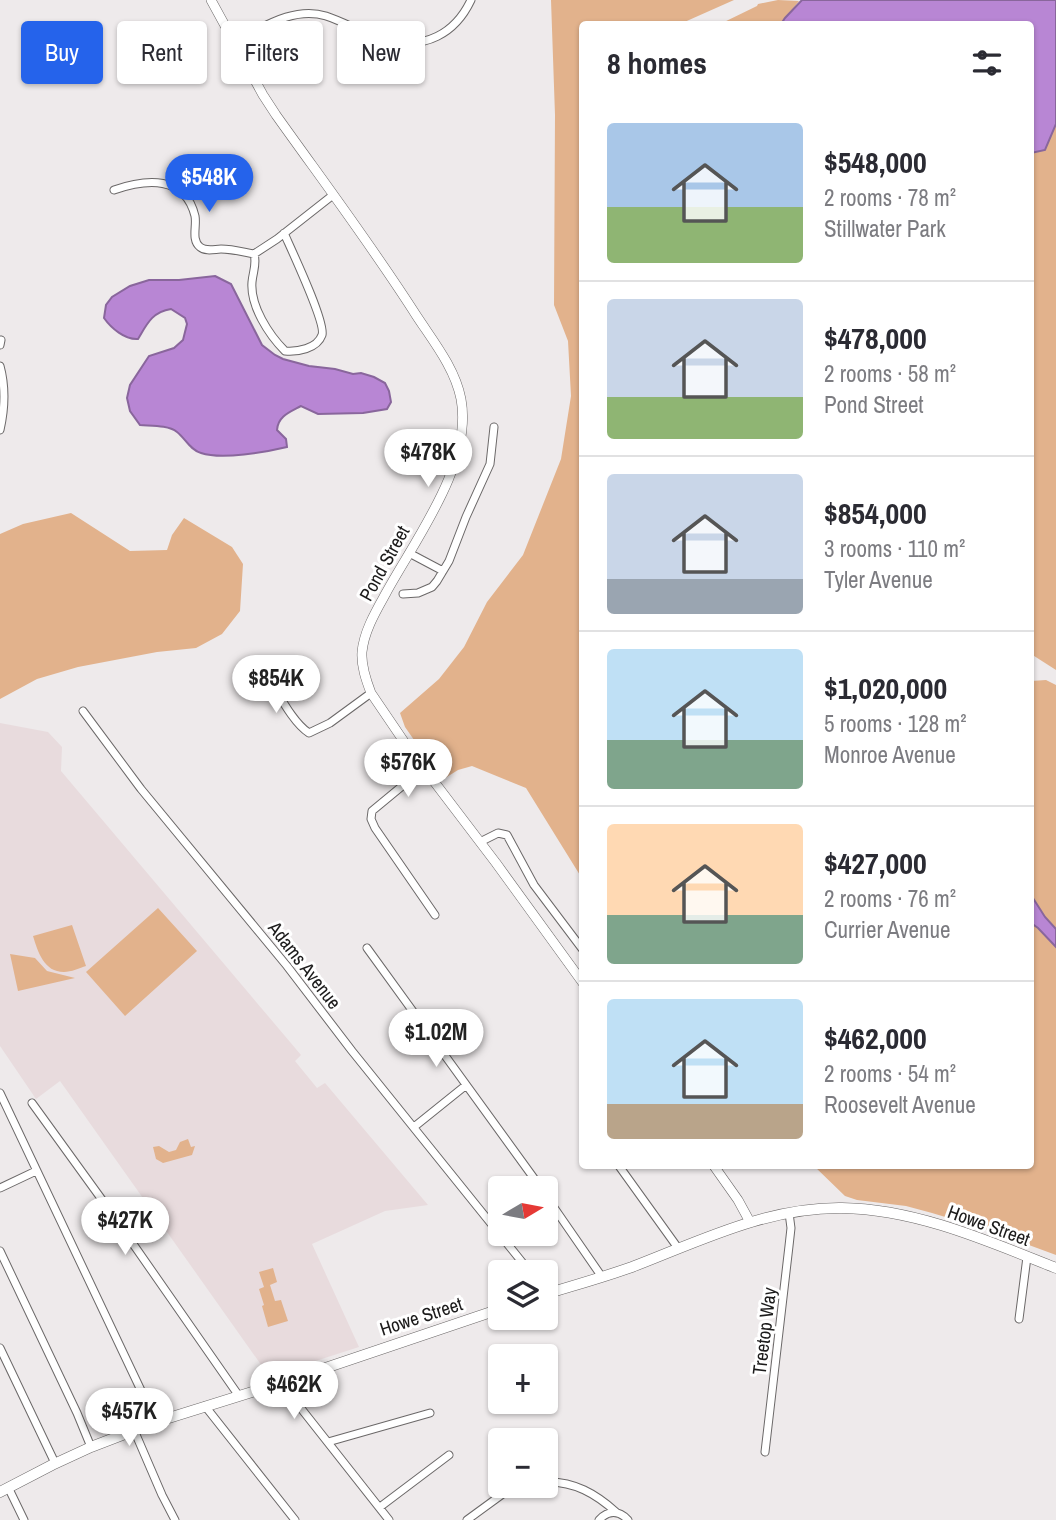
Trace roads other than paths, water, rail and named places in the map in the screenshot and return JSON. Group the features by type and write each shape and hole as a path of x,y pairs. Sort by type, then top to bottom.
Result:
{"main road":[{"name":"Howe Street","path":"558,1290 602,1277 750,1222 789,1213 841,1208 886,1212 929,1222 1056,1268"},
{"name":"Howe Street","path":"4,1489 91,1447 156,1422 488,1313"}],"street":[{"name":"Pond Street","path":"211,0 222,21"},
{"path":"278,21 313,13 399,44 422,42 452,27 460,20 471,0"},
{"name":"Pond Street","path":"258,84 276,115 384,266 442,354 460,398 460,430 453,467 444,490 370,625 362,653 363,670 372,693 391,724 579,978"},
{"path":"114,190 141,183 171,185 184,195 191,206 196,218 195,240 203,250 222,249 254,254 333,195"},
{"path":"254,254 256,261 252,283 253,297 260,316 271,337 285,351 298,352 317,341 322,334 322,324 284,233"},
{"path":"0,366 5,405 0,430"},
{"path":"402,594 412,595 428,590 437,582 490,464 494,427"},
{"path":"409,553 443,571"},
{"path":"266,674 295,719 309,733 330,723 372,693"},
{"name":"Adams Avenue","path":"83,711 141,789 287,966 520,1260"},
{"path":"424,768 379,803 372,811 371,819 435,915"},
{"path":"480,842 498,833 507,835 534,886 579,945"},
{"path":"367,948 532,1176"},
{"path":"414,1127 465,1086"},
{"path":"0,1093 156,1422"},
{"path":"32,1103 239,1396"},
{"path":"621,1169 678,1248"},
{"path":"716,1169 750,1222"},
{"path":"0,1188 36,1171"},
{"path":"558,1213 602,1277"},
{"name":"Treetop Way","path":"765,1452 791,1228 789,1213"},
{"path":"0,1251 91,1447"},
{"path":"1019,1319 1027,1256"},
{"path":"0,1348 55,1463"},
{"path":"281,1382 389,1520"},
{"path":"205,1406 295,1520"},
{"path":"328,1442 430,1413"},
{"path":"134,1430 174,1520"},
{"path":"380,1507 449,1455"},
{"path":"558,1483 582,1488 599,1497 628,1520"},
{"path":"4,1489 24,1520"},
{"path":"467,1520 497,1498"},
{"path":"599,1520 605,1514 616,1512"}]}
